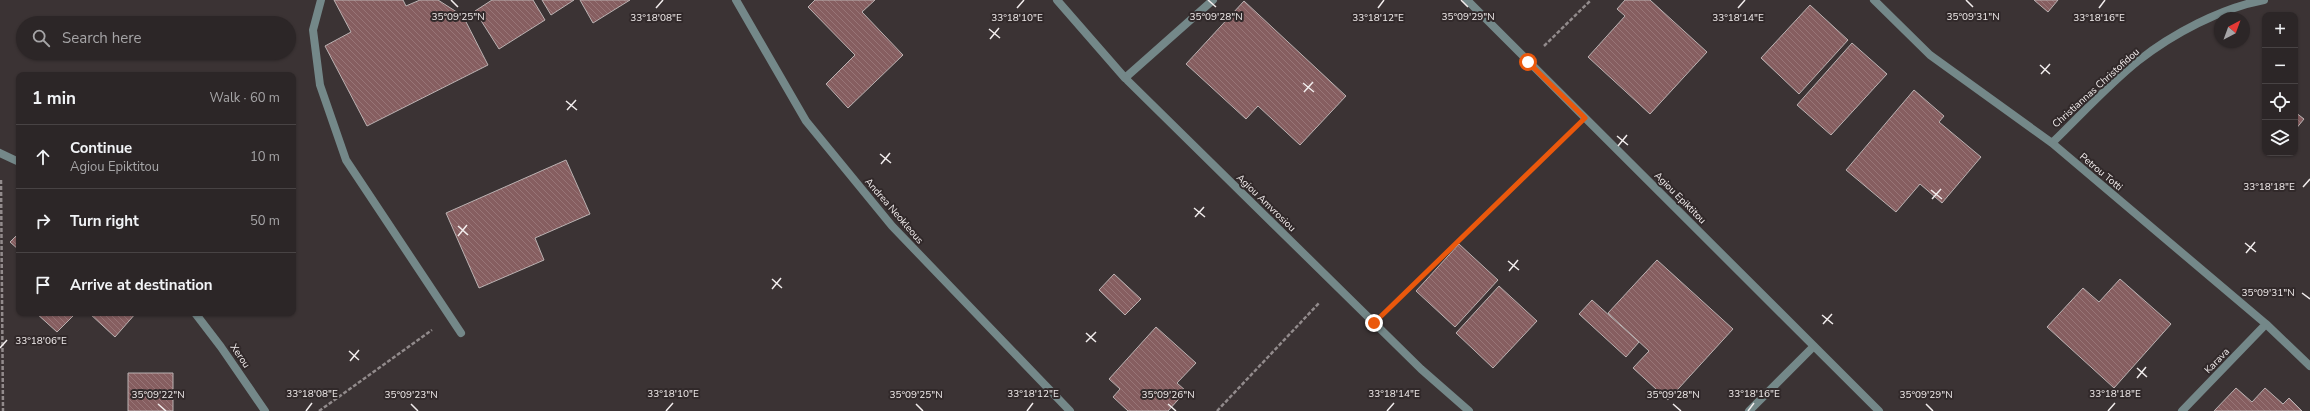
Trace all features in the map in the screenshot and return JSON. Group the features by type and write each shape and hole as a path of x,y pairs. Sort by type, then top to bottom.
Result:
{"street":[{"path":"321,0 312,30 320,85 346,160 461,333"},
{"name":"Andrea Neokleous","path":"736,0 806,121 892,226 1070,411"},
{"name":"Agiou Amvrosiou","path":"1057,0 1125,78 1421,369 1469,411"},
{"path":"1125,78 1213,0"},
{"name":"Agiou Epiktitou","path":"1467,0 1879,411"},
{"name":"Petrou Totti","path":"1874,0 1930,55 2052,143 2266,324 2310,366"},
{"name":"Christiannas Christofidou","path":"2052,143 2138,61 2201,21 2248,3 2264,0"},
{"path":"0,154 16,161"},
{"name":"Xerou","path":"197,316 222,346 265,411"},
{"name":"Karava","path":"2182,411 2266,324"},
{"path":"1749,411 1814,346"}],"path":[{"path":"1528,62 1591,0"},
{"path":"1374,323 1585,118"},
{"path":"0,154 4,411"},
{"path":"1217,411 1335,285"},
{"path":"319,411 451,317"}],"building":[{"path":"334,0 403,0 406,6 420,0 438,0 463,16 488,65 367,126 325,46 351,32"},
{"path":"492,0 533,0 545,20 499,49 475,11"},
{"path":"542,0 574,0 551,15"},
{"path":"580,0 630,0 593,23"},
{"path":"815,0 875,0 862,12 903,55 848,108 826,84 855,55 808,7"},
{"path":"1625,0 1650,0 1707,52 1650,114 1588,57 1625,16 1617,9"},
{"path":"2034,0 2058,0 2048,12"},
{"path":"1244,1 1346,96 1300,145 1258,106 1246,119 1186,64"},
{"path":"1810,5 1848,40 1799,94 1761,58"},
{"path":"1852,43 1887,74 1831,135 1797,105"},
{"path":"1914,90 1944,116 1939,122 1981,157 1942,203 1920,184 1896,212 1846,170"},
{"path":"2298,114 2304,119 2298,126"},
{"path":"566,160 590,214 535,238 544,260 479,288 446,213"},
{"path":"16,236 16,247 10,242"},
{"path":"1459,244 1498,280 1455,327 1416,291"},
{"path":"1657,260 1733,329 1668,400 1633,368 1649,351 1608,313"},
{"path":"1114,274 1141,299 1125,315 1099,290"},
{"path":"2120,279 2171,324 2114,388 2047,327 2083,288 2099,302"},
{"path":"1499,286 1537,321 1493,368 1456,333"},
{"path":"1592,300 1639,342 1626,357 1579,314"},
{"path":"39,316 73,316 57,332"},
{"path":"92,316 133,316 115,337"},
{"path":"1156,327 1196,363 1177,383 1186,391 1168,411 1128,411 1113,397 1120,389 1109,379"},
{"path":"128,373 173,373 173,411 128,411"},
{"path":"2236,388 2252,402 2265,388 2283,404 2289,398 2302,411 2214,411"}],"route":[{"path":"1374,323 1585,118 1528,62"}]}
